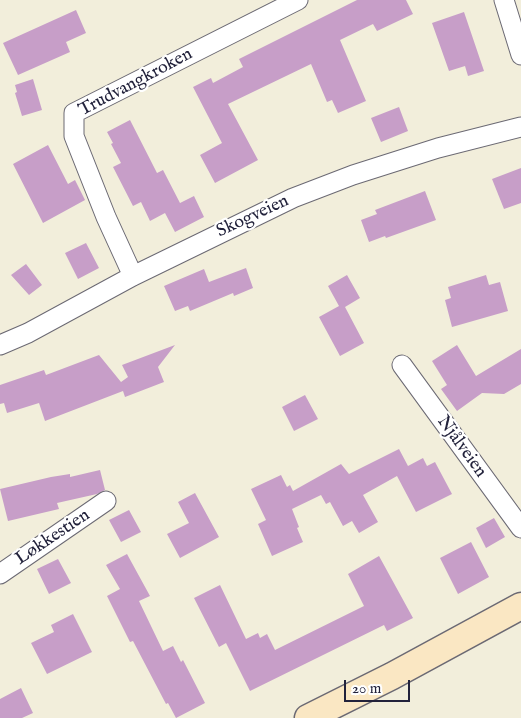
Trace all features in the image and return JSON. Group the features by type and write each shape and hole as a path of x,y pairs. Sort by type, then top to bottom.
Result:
{"main road":[{"path":"308,718 392,676 521,606"}],"street":[{"name":"Trudvangkroken","path":"133,276 106,217 74,136 74,113 298,0"},
{"path":"504,0 521,55"},
{"name":"Skogveien","path":"0,345 28,333 133,276 293,198 353,175 438,148 521,127"},
{"name":"Njålveien","path":"402,364 521,528"},
{"name":"Løkkestien","path":"0,574 106,501"}],"building":[{"path":"357,0 406,0 413,14 377,31 373,24 340,40 366,101 338,113 332,100 327,102 311,64 228,104 258,160 215,183 200,155 222,143 193,87 211,78 213,83 243,67 239,59"},
{"path":"76,10 86,33 66,42 70,52 18,75 3,43"},
{"path":"464,12 484,71 468,76 465,66 449,71 432,23"},
{"path":"33,79 42,110 22,116 15,93 17,92 15,85"},
{"path":"399,107 408,131 381,142 371,118"},
{"path":"130,120 157,173 163,170 180,203 194,196 204,217 175,232 165,213 150,221 141,202 133,206 113,167 121,163 107,132"},
{"path":"48,145 68,184 75,180 85,200 43,223 13,164"},
{"path":"521,168 521,203 504,209 492,179"},
{"path":"425,191 436,220 386,238 385,236 369,242 361,220 377,214 375,210"},
{"path":"86,243 99,268 78,279 65,253"},
{"path":"26,264 42,285 29,295 11,275"},
{"path":"246,268 253,288 234,296 233,293 190,311 188,306 175,311 164,286 204,269 209,282"},
{"path":"347,275 360,298 345,307 364,343 340,356 319,317 339,306 328,286"},
{"path":"486,275 489,285 500,282 508,311 452,327 445,300 451,298 448,287"},
{"path":"175,345 158,367 164,382 125,397 123,391 45,421 39,403 7,413 4,403 0,404 0,385 44,370 46,375 99,355 121,382 128,377 122,365"},
{"path":"457,345 476,376 521,349 521,384 504,394 482,393 457,411 441,389 447,385 432,361"},
{"path":"305,395 318,419 294,431 282,407"},
{"path":"399,449 408,466 423,458 427,466 435,462 452,494 416,512 397,476 363,495 378,522 359,533 352,521 343,526 330,502 326,504 321,495 292,509 303,542 272,556 258,524 266,520 251,489 281,475 287,487 290,485 293,491 341,464 349,474"},
{"path":"100,470 105,490 97,494 57,503 59,509 8,521 0,489 51,477 70,474 70,477"},
{"path":"195,493 219,537 180,558 167,534 189,523 178,502"},
{"path":"129,510 141,532 121,542 109,520"},
{"path":"494,518 505,537 486,548 476,528"},
{"path":"471,542 489,577 458,594 440,558"},
{"path":"127,554 150,596 139,601 163,651 173,646 181,662 183,660 205,703 176,718 168,703 166,704 133,641 130,642 107,596 120,589 106,565"},
{"path":"379,556 413,618 387,631 384,625 250,691 226,643 219,647 194,598 220,585 246,639 258,633 260,638 267,634 275,650 364,606 348,574"},
{"path":"58,559 71,583 49,594 37,569"},
{"path":"73,614 92,652 47,674 31,643 54,632 51,625"},
{"path":"21,688 33,713 22,718 0,718 0,699"}]}
